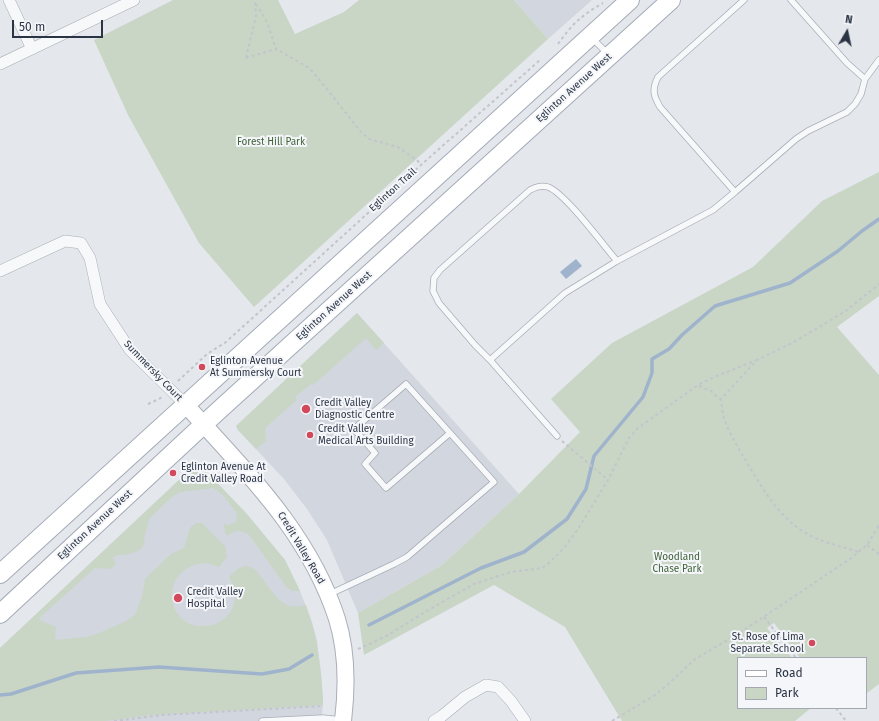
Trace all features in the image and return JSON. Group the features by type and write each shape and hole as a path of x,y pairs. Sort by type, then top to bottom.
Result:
{"main road":[{"path":"0,574 630,0"},
{"name":"Eglinton Avenue West","path":"0,614 204,424 671,0"}],"street":[{"path":"9,0 32,49"},
{"path":"0,64 134,0"},
{"name":"Summersky Court","path":"0,271 64,240 81,243 90,258 100,304 123,342 186,405"},
{"name":"Credit Valley Road","path":"186,405 219,440 275,505 296,535 312,563 328,595 337,619 343,652 345,693 344,721"},
{"path":"434,721 465,697 486,685 498,688 511,701 525,721"}],"lane":[{"path":"735,192 660,107 654,97 654,85 658,77 744,0"},
{"path":"791,0 847,63 865,79"},
{"path":"590,36 610,56"},
{"path":"490,360 565,293 617,261 713,210 796,139 808,131 847,112 855,104 861,94 865,79 879,60"},
{"path":"557,436 439,303 433,291 434,278 440,270 530,190 538,186 547,186 563,197 617,261"},
{"path":"328,595 407,557 494,482 450,433 406,384 354,429 375,453 364,464 386,488 450,433"},
{"path":"262,721 323,718 344,721"}],"path":[{"path":"255,0 256,16 246,58 276,49"},
{"path":"558,44 577,21 586,13 605,2"},
{"path":"256,4 267,22 276,49 309,68 365,136 369,139 398,147 422,164"},
{"name":"Eglinton Trail","path":"179,380 207,354 226,342 422,164 540,60"},
{"path":"343,652 362,648 374,642 474,584 510,572 542,568 564,548 578,529 608,480 629,438 638,428 698,386 714,377 757,360 792,343 826,323 879,284"},
{"path":"721,399 757,360"},
{"path":"698,386 712,391 718,398 721,399 724,418 732,436 755,475 778,509 789,522 801,531 818,540 858,552"},
{"path":"148,404 159,399"},
{"path":"570,448 608,480"},
{"path":"612,721 652,697 700,656 738,634 850,559 867,544 879,525"},
{"path":"867,544 879,554"},
{"path":"764,617 795,657"},
{"path":"114,721 162,715 323,706"},
{"path":"837,709 845,720"}],"shaded area":[{"path":"514,0 592,0 548,39"},
{"path":"357,313 519,494 442,565 358,613 327,540 307,509 284,479 238,430 236,426"},
{"name":"Credit Valley Hospital","path":"196,464 199,464 246,513 285,560 300,591 317,640 323,705 321,721 0,721 0,648"}],"green space":[{"name":"Forest Hill Park","path":"173,0 278,0 295,34 344,12 359,0 514,0 548,39 254,307 199,243 128,115 94,40"},
{"name":"Woodland Chase Park","path":"879,172 879,296 837,327 879,375 879,684 867,693 867,657 799,657 774,623 767,628 791,657 737,657 737,709 810,709 795,721 622,721 565,627 494,585 364,655 358,613 442,565 519,494 580,432 551,399 612,343 753,267 822,201"},
{"path":"357,313 384,343 376,350 366,338 313,385 311,384 295,397 297,400 265,428 266,441 256,449 236,426"},
{"name":"Credit Valley Hospital","path":"196,464 199,464 246,513 285,560 300,591 292,591 287,588 250,536 245,532 236,531 228,536 225,533 223,525 229,525 236,522 237,513 223,495 213,488 180,492 172,497 149,519 144,543 141,549 131,554 117,555 113,558 116,564 111,569 95,568 39,618 41,621 56,627 55,640 87,637 126,621 135,615 142,597 145,579 171,554 184,548 190,528 196,523 202,523 225,546 227,557 219,567 207,563 201,563 192,566 181,574 175,582 172,592 176,612 183,620 192,625 207,626 222,621 231,611 235,597 229,577 241,567 248,566 256,570 274,594 287,605 306,605 314,630 319,655 323,705 150,715 106,721 0,721 0,648"}],"water":[{"path":"576,259 582,266 566,279 560,272"}],"waterway":[{"path":"369,625 481,568 524,552 567,519 586,489 594,456 643,397 652,373 652,359 669,349 682,335 715,306 790,283 838,251 879,219"},
{"path":"0,695 11,694 76,673 159,667 262,674 289,669 312,655"}],"place":[{"name":"Eglinton Avenue At Summersky Court","path":"202,367"},
{"name":"Credit Valley Diagnostic Centre","path":"306,409"},
{"name":"Credit Valley Medical Arts Building","path":"310,435"},
{"name":"Eglinton Avenue At Credit Valley Road","path":"173,473"},
{"name":"Credit Valley Hospital","path":"178,598"},
{"name":"St. Rose of Lima Separate School","path":"812,643"}]}
